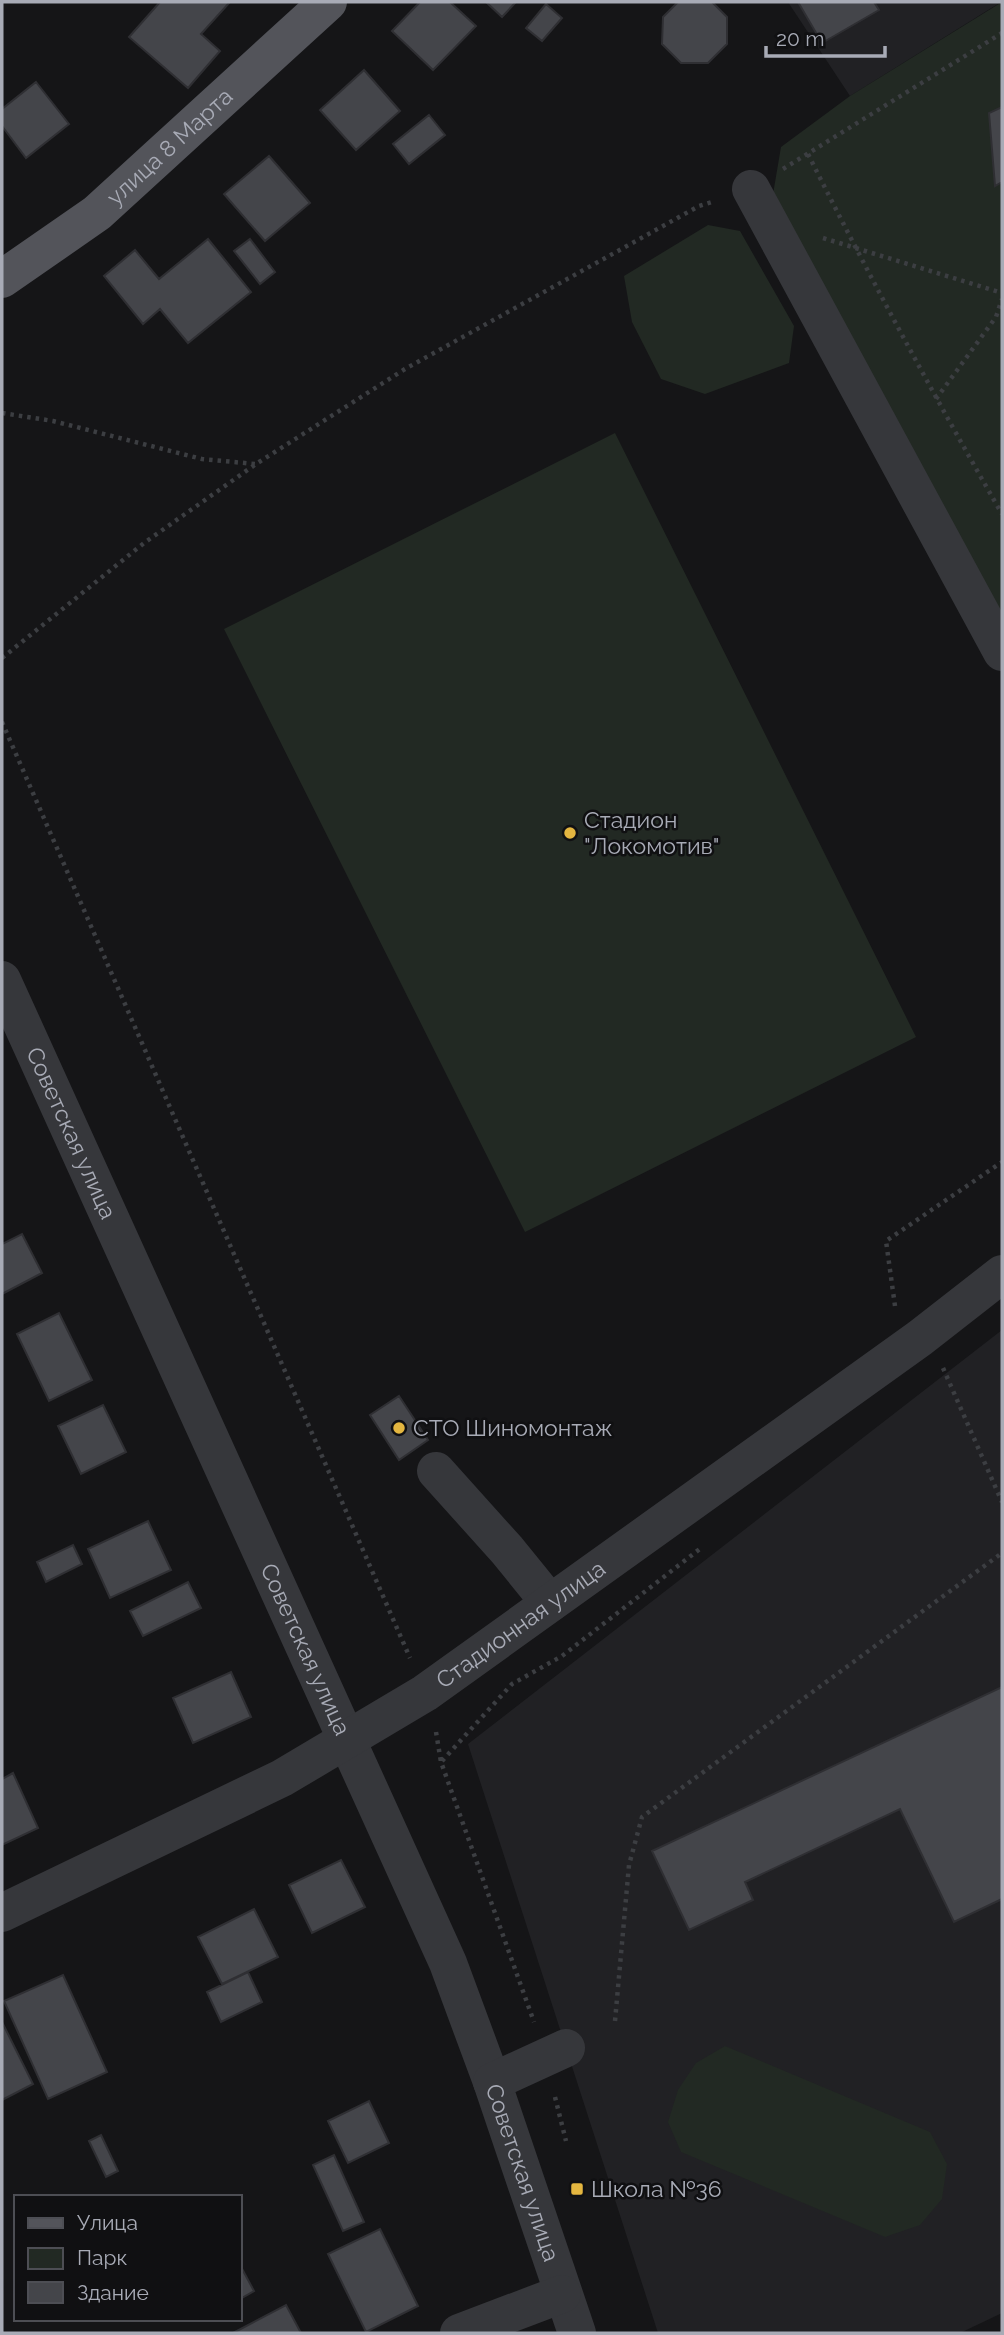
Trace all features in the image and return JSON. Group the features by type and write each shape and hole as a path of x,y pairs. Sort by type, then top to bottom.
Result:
{"main road":[{"name":"улица 8 Марта","path":"2,279 97,213 328,2"}],"street":[{"path":"759,205 1002,652"},
{"name":"Советская улица","path":"2,980 448,1963 492,2082 577,2333"},
{"name":"Стадионная улица","path":"2,1913 282,1778 425,1693 920,1338 1002,1274"},
{"path":"436,1471 550,1602"},
{"path":"492,2082 556,2053"},
{"path":"459,2333 562,2294"}],"path":[{"path":"759,205 808,154 1002,33"},
{"path":"808,154 854,247 1002,514"},
{"path":"2,658 144,543 256,464 393,376 699,206 759,205 854,247 1002,293"},
{"path":"936,399 996,317 1002,299"},
{"path":"2,413 53,421 202,459 256,464"},
{"path":"2,722 425,1693 435,1723 442,1762 556,2053 566,2141"},
{"path":"1002,1162 886,1241 895,1306 946,1373 1002,1502"},
{"path":"615,2021 629,1865 642,1817 1002,1553"}],"shaded area":[{"path":"788,2 1001,2 850,96"},
{"path":"1002,1330 1002,2313 960,2333 658,2333 468,1744"}],"green space":[{"path":"1002,2 1002,625 771,206 781,147 850,96"},
{"path":"708,225 740,231 794,326 789,363 705,394 661,379 632,322 624,276"},
{"name":"Стадион \"Локомотив\"","path":"615,433 916,1037 525,1232 224,629"},
{"path":"725,2046 930,2132 947,2164 942,2199 920,2225 885,2237 681,2152 668,2122 678,2090 696,2063"}],"building":[{"path":"160,2 230,2 201,34 220,51 188,88 129,37"},
{"path":"420,2 450,2 476,26 433,70 392,31"},
{"path":"486,2 516,2 502,17"},
{"path":"678,2 712,2 727,17 727,44 708,63 681,63 662,44 663,17"},
{"path":"798,2 874,2 879,10 822,43"},
{"path":"546,4 562,18 542,41 526,28"},
{"path":"364,70 400,111 356,150 320,110"},
{"path":"36,82 69,124 26,158 2,126 2,109"},
{"path":"1002,107 1002,182 995,186 989,113"},
{"path":"429,115 445,135 409,164 393,144"},
{"path":"269,156 310,203 265,241 224,194"},
{"path":"208,239 251,292 188,343 160,309 143,324 104,276 135,250 159,279"},
{"path":"250,239 275,272 260,284 234,251"},
{"path":"22,1234 42,1273 2,1294 2,1244"},
{"path":"59,1313 92,1380 49,1401 17,1334"},
{"name":"СТО Шиномонтаж","path":"399,1396 428,1440 399,1460 370,1415"},
{"path":"103,1405 126,1452 81,1474 58,1426"},
{"path":"148,1521 171,1570 110,1598 88,1549"},
{"path":"73,1545 82,1564 46,1582 37,1562"},
{"path":"188,1582 201,1608 143,1636 130,1611"},
{"path":"231,1672 251,1717 193,1743 173,1698"},
{"path":"1002,1687 1002,1899 954,1922 900,1809 745,1882 753,1900 689,1930 652,1851"},
{"path":"13,1773 38,1828 2,1845 2,1779"},
{"path":"341,1860 365,1907 312,1933 289,1885"},
{"path":"254,1909 278,1957 222,1984 198,1937"},
{"path":"248,1972 262,2002 221,2022 207,1992"},
{"path":"63,1975 107,2072 48,2099 4,2001"},
{"path":"2,2022 33,2084 2,2100"},
{"path":"369,2101 389,2143 348,2163 328,2121"},
{"path":"101,2135 118,2171 106,2177 89,2141"},
{"path":"334,2155 364,2222 343,2231 313,2165"},
{"path":"380,2229 418,2306 366,2332 328,2254"},
{"path":"242,2269 254,2291 242,2298"},
{"path":"286,2305 301,2333 233,2333"}],"place":[{"name":"Стадион \"Локомотив\"","path":"570,833"},
{"name":"СТО Шиномонтаж","path":"399,1428"},
{"name":"Школа №36","path":"577,2189"}]}
